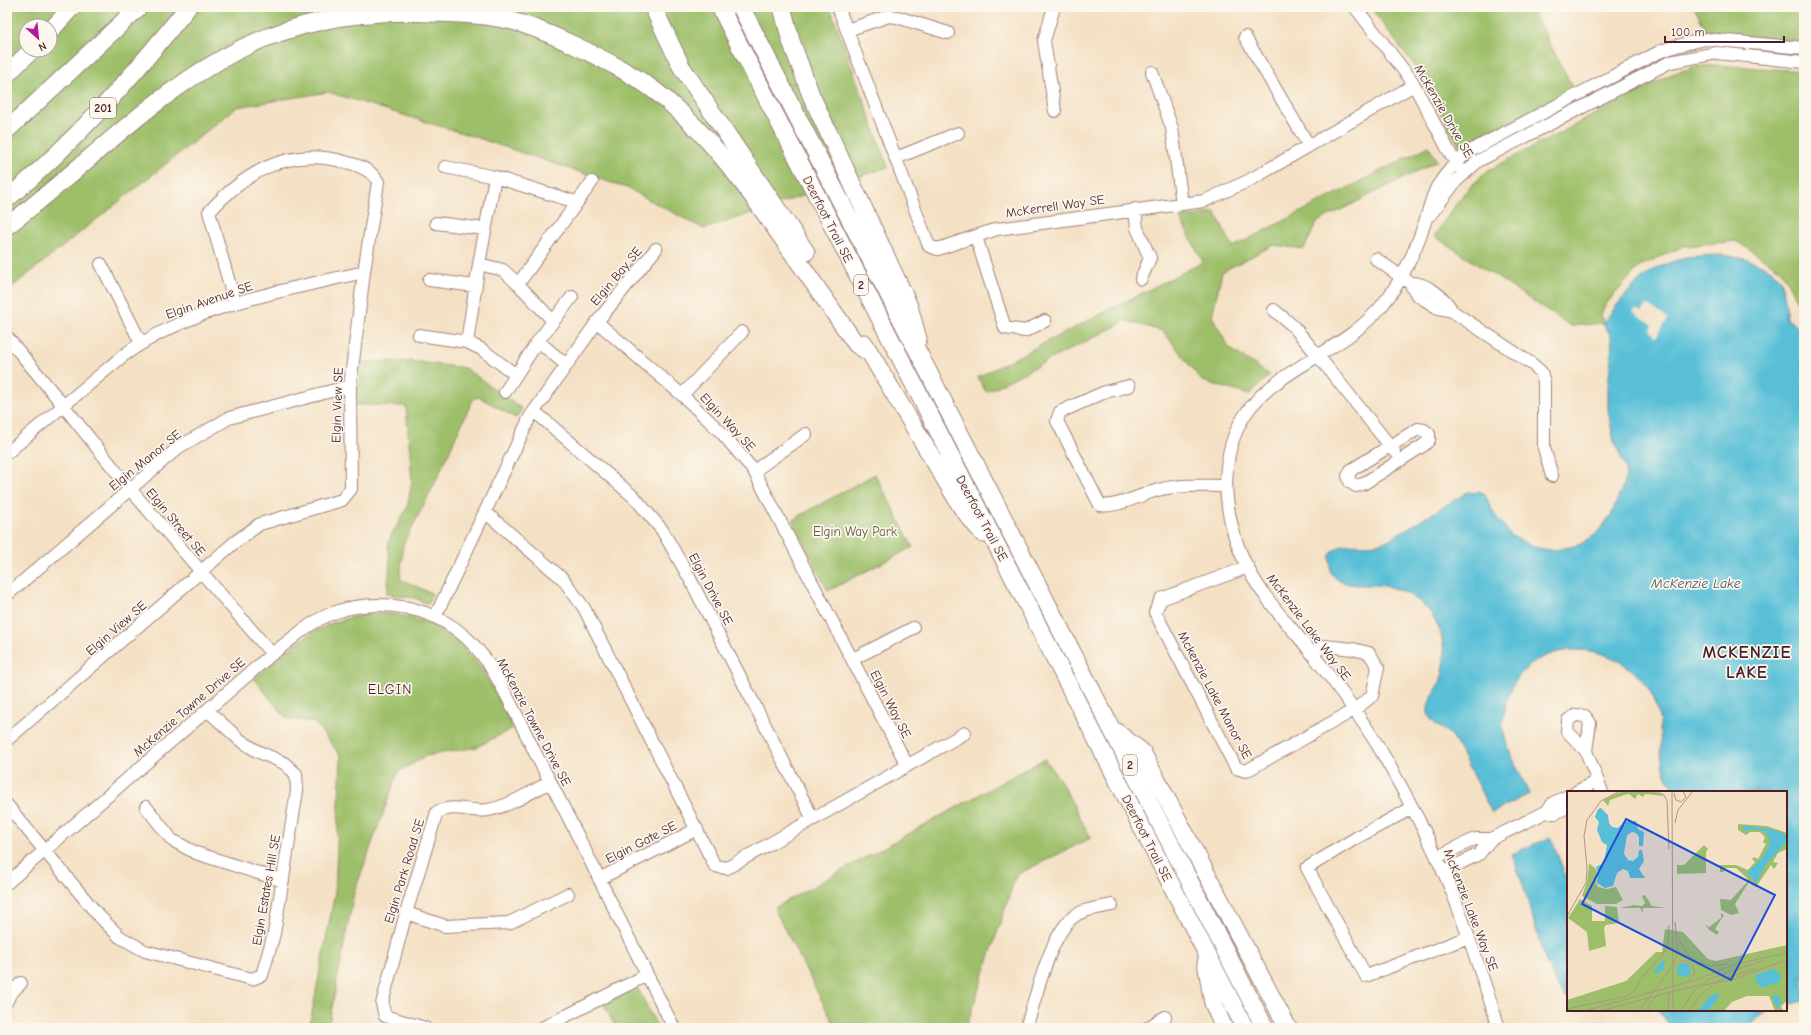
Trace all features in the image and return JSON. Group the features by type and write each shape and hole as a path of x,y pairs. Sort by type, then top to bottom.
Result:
{"highway":[{"path":"58,22 72,7"},
{"path":"7,130 139,7"},
{"name":"201","path":"7,199 73,139 107,103 155,48 188,7"},
{"path":"653,7 681,66 822,275 962,508 1005,561"},
{"name":"Deerfoot Trail SE","path":"720,7 905,370 1245,1028"},
{"name":"Deerfoot Trail SE","path":"740,7 1265,1028"},
{"path":"782,7 791,41 810,95 912,311 922,359"},
{"path":"7,226 127,124 182,82 221,58 259,40 293,28 335,18 370,14 406,12 471,15 507,20 544,31 623,70 663,97 706,137 742,179 856,344 870,353"},
{"path":"7,74 24,58"},
{"path":"1111,728 1142,752 1288,1028"},
{"path":"1203,946 1213,1003 1224,1028"}],"street":[{"name":"McKerrell Way SE","path":"838,7 930,246 938,249 997,229 1135,209 1204,201 1219,195 1309,146 1414,85"},
{"path":"1054,7 1044,41 1055,111"},
{"name":"McKenzie Drive SE","path":"1355,7 1414,85 1456,162 1464,173"},
{"path":"847,30 889,16 897,17 948,33"},
{"path":"1245,37 1309,146"},
{"name":"McKenzie Lake Way SE","path":"1499,1028 1469,936 1444,872 1386,759 1354,710 1312,653 1267,598 1248,567 1232,520 1226,486 1227,468 1232,445 1246,414 1257,400 1273,385 1346,339 1370,318 1405,280 1436,189 1456,162 1475,149 1569,99 1659,52 1676,46 1706,39 1804,48"},
{"name":"McKenzie Lake Way SE","path":"1426,220 1464,173 1478,161 1670,62 1718,53 1804,62"},
{"path":"1152,72 1172,128 1182,204"},
{"path":"1569,99 1575,111"},
{"path":"896,158 958,133"},
{"name":"Elgin View SE","path":"7,740 235,542 260,524 342,500 348,494 351,489 350,386 364,272 378,182 373,173 332,158 295,157 266,167 224,196 209,212 235,303"},
{"path":"445,167 495,177 576,202"},
{"path":"467,342 475,286 495,177"},
{"path":"518,284 576,202 592,182"},
{"path":"1135,209 1137,228 1150,258 1141,279"},
{"path":"436,223 485,230"},
{"path":"976,237 1005,328 1025,331 1045,321"},
{"name":"Elgin Bay SE","path":"596,322 656,249"},
{"path":"1376,259 1405,280 1415,293 1434,306 1441,309 1452,310 1532,364 1542,374 1544,382 1544,448 1552,476"},
{"path":"101,264 141,343"},
{"path":"479,264 503,270 553,321"},
{"name":"Elgin Avenue SE","path":"7,453 63,405 141,343 186,320 235,303 364,272"},
{"path":"430,280 475,286"},
{"path":"505,392 538,342 572,297"},
{"path":"1274,310 1293,326 1319,356 1401,460"},
{"path":"434,617 485,512 511,454 534,411 596,322"},
{"name":"Elgin Way SE","path":"596,322 682,395 722,433 754,471 907,765"},
{"path":"682,395 742,332"},
{"path":"419,335 467,342 481,350 516,376"},
{"name":"Elgin Street SE","path":"7,337 130,489 272,654"},
{"path":"538,342 566,364"},
{"name":"Elgin Manor SE","path":"7,595 179,447 229,418 350,386"},
{"path":"1129,386 1105,392 1060,412 1057,421 1100,505 1109,506 1150,491 1173,487 1226,486"},
{"name":"Elgin Drive SE","path":"534,411 635,498 662,530 690,579 813,819"},
{"path":"1418,429 1428,433 1429,438 1426,444 1401,460 1360,485 1354,486 1350,482 1348,476 1351,470 1418,429"},
{"path":"754,471 806,434"},
{"path":"485,512 563,579 584,608 715,866 727,868 965,733"},
{"name":"Mckenzie Lake Manor SE","path":"1248,567 1161,600 1155,612 1236,768 1246,771 1354,710"},
{"name":"McKenzie Towne Drive SE","path":"7,883 208,711 272,654 312,625 332,614 376,605 405,607 434,617 446,623 469,640 485,660 550,782 674,1028"},
{"path":"853,659 913,628"},
{"path":"1312,653 1325,646 1352,648 1369,653 1378,667 1372,696 1354,710"},
{"name":"Elgin Estates Hill SE","path":"44,850 98,915 120,937 145,951 252,979 262,975 274,934 283,881 297,791 296,774 284,763 257,751 240,740 208,711"},
{"path":"1584,791 1600,789 1586,751"},
{"name":"Elgin Park Road SE","path":"425,1028 385,1016 382,1004 406,913 437,812 447,807 488,810 515,801 550,782"},
{"path":"1444,872 1479,854 1491,840 1546,812 1553,803 1567,796"},
{"path":"7,805 44,850"},
{"path":"146,807 172,840 196,853 283,881"},
{"path":"1546,812 1554,813 1567,807"},
{"path":"1412,808 1356,838 1307,868 1366,976 1469,936"},
{"name":"Elgin Gate SE","path":"599,879 697,829"},
{"path":"1437,857 1475,839 1491,840"},
{"path":"406,913 445,926 509,923 568,894"},
{"path":"1026,1028 1058,934 1072,918 1090,909 1112,905"},
{"path":"542,1028 647,975"},
{"path":"7,1001 10,994 21,983"},
{"path":"1147,1028 1165,1017"}],"green space":[{"path":"7,7 830,7 888,167 704,229 627,188 472,136 328,92 237,107 7,291"},
{"path":"1370,7 1531,7 1574,91 1459,145 1414,65"},
{"path":"1694,7 1804,7 1804,41 1708,34"},
{"path":"1715,65 1804,71 1804,316 1781,270 1736,241 1684,246 1640,266 1605,305 1601,315 1603,323 1571,326 1434,236 1464,193 1487,171 1672,74 1694,67"},
{"path":"1429,146 1437,161 1317,222 1304,249 1273,245 1222,272 1212,316 1229,348 1270,375 1249,395 1202,381 1163,331 1126,321 986,392 978,377 1203,262 1180,218 1215,212 1233,247"},
{"path":"410,361 465,368 522,409 516,418 479,397 473,399 433,487 403,545 400,579 433,594 428,604 415,598 387,594 390,561 388,547 390,538 407,508 412,481 406,406 357,405 361,362"},
{"name":"Elgin Way Park","path":"875,474 913,547 828,591 792,520"},
{"path":"382,613 410,617 432,625 450,635 466,649 490,684 513,728 477,747 426,756 398,772 354,893 328,1028 309,1028 335,892 341,756 315,723 286,718 254,679 284,653 312,633 343,620 361,615"},
{"path":"1044,759 1060,780 1091,838 1016,875 966,1028 836,1028 774,908"},
{"path":"637,987 658,1028 616,1028 604,1004"}],"water":[{"name":"McKenzie Lake","path":"1722,255 1737,257 1770,269 1776,274 1781,282 1787,309 1785,317 1804,332 1804,357 1802,365 1804,369 1804,475 1801,490 1804,530 1804,1001 1787,1005 1787,791 1675,791 1667,776 1662,761 1659,716 1655,702 1647,686 1633,671 1615,659 1596,652 1576,650 1556,652 1538,660 1523,672 1512,688 1505,709 1503,730 1511,754 1529,794 1492,813 1453,737 1435,724 1429,716 1428,708 1430,700 1439,685 1444,665 1444,647 1436,622 1432,615 1428,609 1417,600 1404,592 1391,587 1356,585 1342,582 1332,574 1329,557 1338,547 1344,545 1369,545 1386,541 1468,492 1476,493 1478,491 1484,493 1494,514 1512,536 1531,546 1542,549 1556,550 1579,545 1595,535 1611,516 1626,477 1626,469 1614,441 1608,411 1608,386 1612,347 1611,336 1603,323 1628,292 1652,271 1681,259"},
{"path":"1551,837 1567,880 1567,998 1560,990 1548,966 1524,887 1512,854"},
{"path":"1659,1011 1768,1011 1755,1020 1748,1028 1672,1028"}],"pier":[{"path":"1647,304 1668,319 1656,337 1650,330 1652,324 1633,312 1636,309 1641,312"}],"district":[{"name":"MCKENZIE LAKE","path":"1747,662"},
{"name":"ELGIN","path":"390,689"}]}
